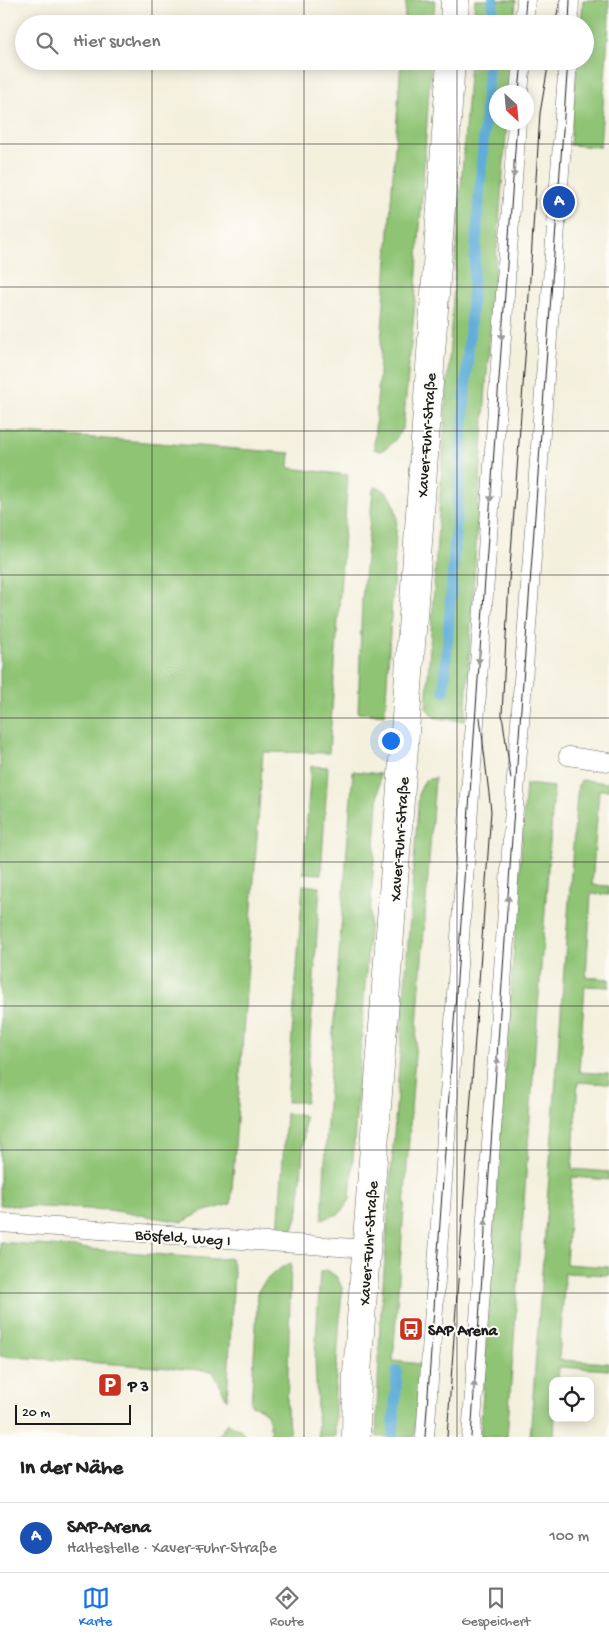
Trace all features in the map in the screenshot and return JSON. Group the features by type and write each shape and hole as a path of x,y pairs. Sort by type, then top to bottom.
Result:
{"street":[{"path":"454,15 455,0"},
{"name":"Xaver-Fuhr-Straße","path":"356,1437 358,1373 404,748 450,70"}],"lane":[{"path":"525,15 526,0"},
{"path":"569,15 570,0"},
{"path":"520,85 521,70"},
{"path":"471,1437 567,70"},
{"path":"425,1437 516,130"},
{"path":"568,756 609,762"},
{"name":"Bösfeld, Weg I","path":"0,1223 367,1249"}],"green space":[{"path":"406,0 435,0 434,15 405,15"},
{"path":"475,0 516,0 515,15 474,15"},
{"path":"583,0 609,0 600,147 570,145 576,70 594,70 594,15 582,15"},
{"path":"400,70 430,70 415,302 403,428 391,445 384,449 380,451 374,449"},
{"path":"469,70 511,70 510,85 489,85 489,130 506,130 486,386 465,721 435,718 426,708"},
{"path":"0,431 290,453 289,468 348,475 329,753 263,752 231,1204 202,1212 183,1222 109,1210 0,1205"},
{"path":"375,487 385,491 391,498 397,518 385,715 358,713 362,599 373,490"},
{"path":"311,766 328,767 321,874 303,873"},
{"path":"353,771 380,774 350,1200 339,1214 322,1219 329,1086"},
{"path":"435,778 393,1361 421,1364 414,1437 376,1437 380,1326 419,792 425,780"},
{"path":"582,780 609,783 609,790 599,790 592,885 609,886 609,895 591,894 586,977 609,979 609,987 585,986 579,1072 609,1074 609,1084 578,1082 572,1169 609,1172 609,1180 572,1177 566,1264 609,1267 609,1275 565,1273 559,1360 609,1363 609,1370 559,1367 558,1377 549,1377 549,1422 555,1422 554,1437 530,1437 574,832 578,785"},
{"path":"526,784 554,787 507,1437 480,1437 497,1177"},
{"path":"303,885 320,887 306,1102 287,1102"},
{"path":"286,1113 305,1116 299,1210 292,1233 278,1234"},
{"path":"0,1242 216,1259 231,1258 234,1271 227,1400 213,1371 0,1356"},
{"path":"291,1263 287,1410 290,1437 271,1437 268,1416 258,1407 251,1405 258,1291 272,1274"},
{"path":"327,1270 337,1277 342,1288 335,1391 335,1437 318,1437 315,1357 320,1272"},
{"path":"227,1423 239,1428 247,1437 218,1437"}],"waterway":[{"path":"492,15 493,0"},
{"path":"444,691 488,70"},
{"path":"393,1437 397,1371"}],"tram line":[{"path":"525,15 526,0"},
{"path":"557,15 560,0"},
{"path":"569,15 570,0"},
{"path":"520,85 521,70"},
{"path":"511,779 502,714 540,113 547,70"},
{"path":"471,1437 567,70"},
{"path":"425,1437 516,130"},
{"path":"447,1437 491,811 480,717"}],"place":[{"name":"SAP-Arena","path":"559,202"},
{"name":"SAP Arena","path":"411,1329"},
{"name":"P 3","path":"110,1385"}]}
